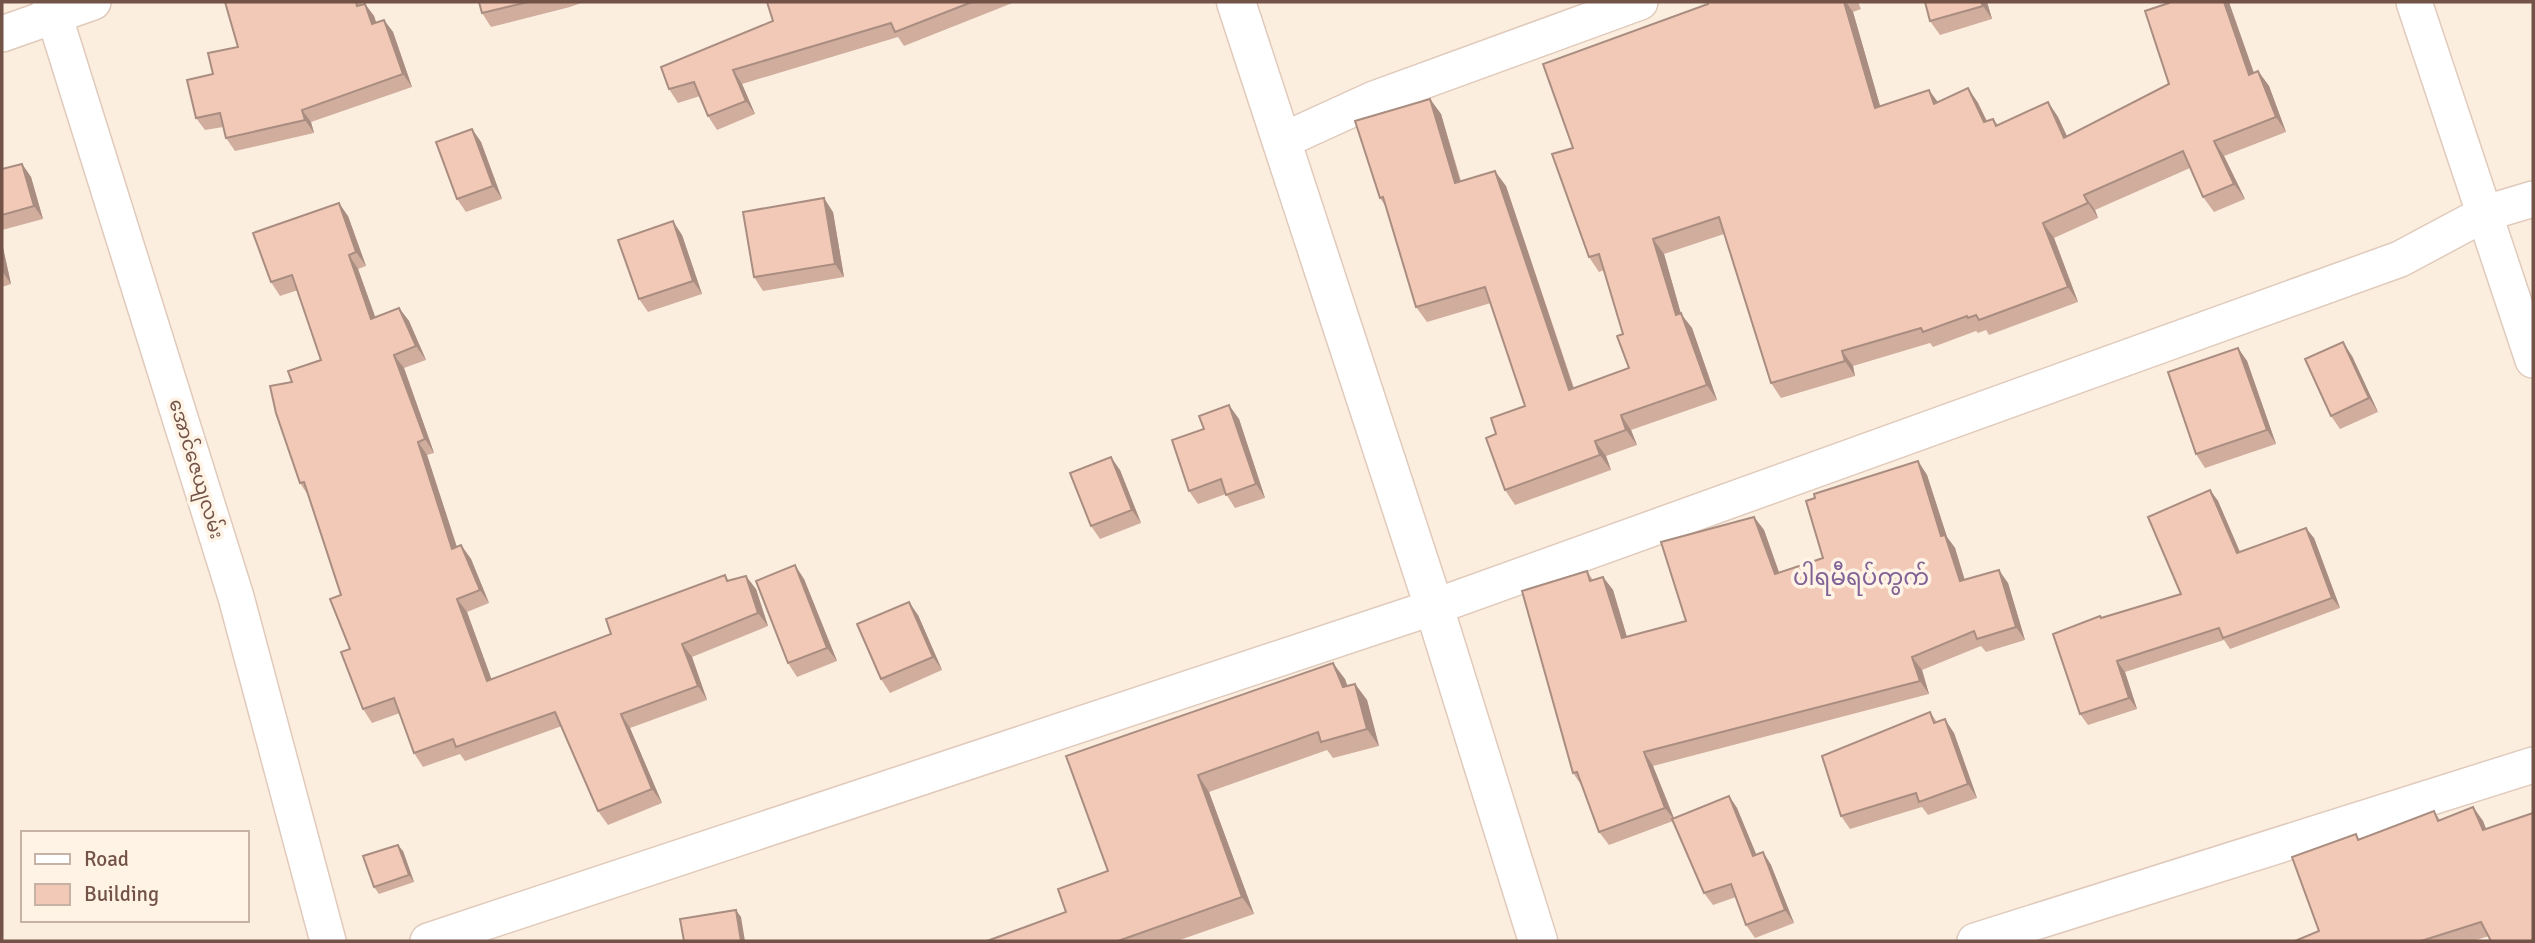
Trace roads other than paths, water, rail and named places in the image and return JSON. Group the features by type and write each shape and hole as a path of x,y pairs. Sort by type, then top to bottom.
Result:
{"street":[{"path":"2,34 52,8 93,2"},
{"path":"1236,2 1434,607 1538,941"},
{"path":"1282,141 1374,99 1640,2"},
{"path":"2414,2 2533,360"},
{"name":"အောင်ဇေယျလမ်း","path":"52,8 236,597 328,941"},
{"path":"428,941 1434,607 2400,259 2486,213 2533,199"},
{"path":"1975,941 2533,765"}],"district":[{"name":"ပါရမီရပ်ကွက်","path":"1861,577"}]}
